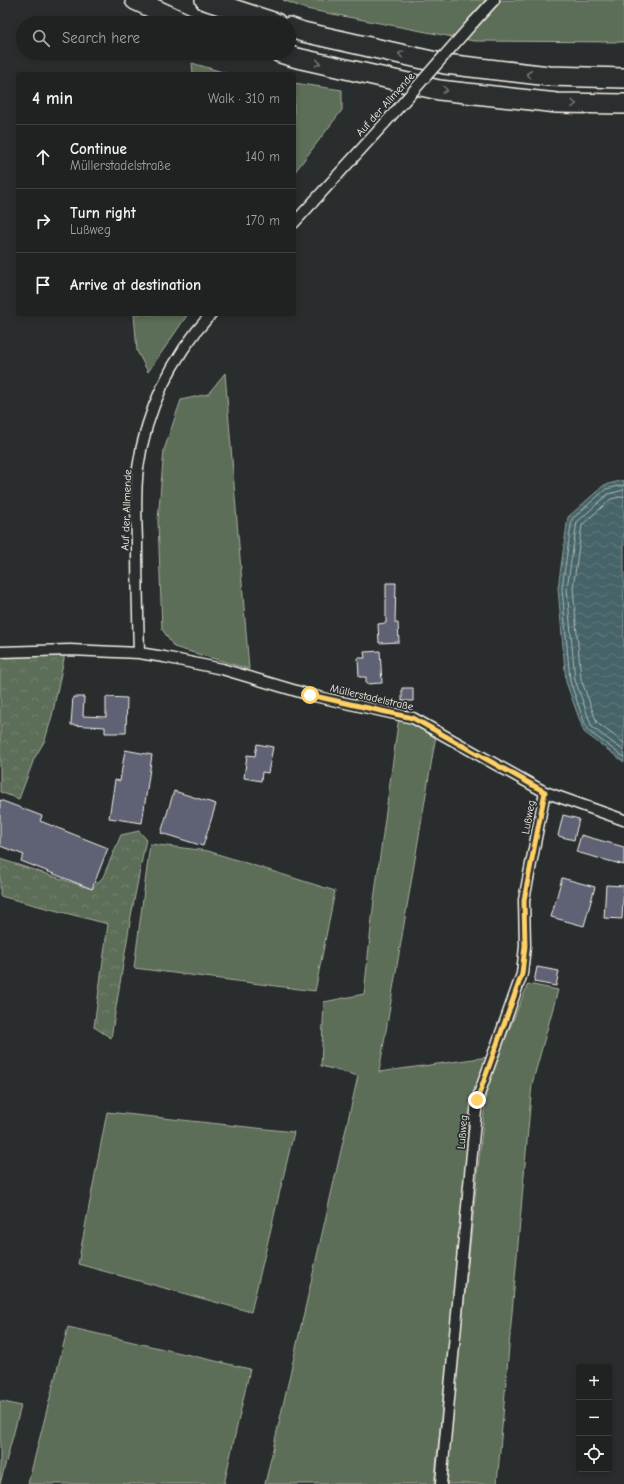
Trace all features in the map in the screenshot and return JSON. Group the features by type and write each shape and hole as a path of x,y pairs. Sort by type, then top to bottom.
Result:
{"highway":[{"path":"136,0 170,16"},
{"path":"205,0 254,16"},
{"path":"296,30 445,64 549,76 624,78"},
{"path":"296,58 439,90 557,104 624,104"}],"street":[{"name":"Auf der Allmende","path":"296,221 494,0"},
{"name":"Auf der Allmende","path":"139,653 136,511 138,468 147,425 161,387 176,360 209,316"},
{"name":"Müllerstadelstraße","path":"0,652 70,650 139,653 222,669 310,695 413,718 545,792 624,820"},
{"name":"Lußweg","path":"441,1484 477,1100 522,974 525,946 524,900 545,792"}],"green space":[{"path":"283,0 624,0 624,42 474,41 306,9"},
{"path":"192,63 222,72 193,72"},
{"path":"296,83 342,90 342,110 296,170"},
{"path":"134,316 187,316 148,372 137,351"},
{"path":"225,373 249,669 174,647 162,629 158,520 164,450 181,400 208,394"},
{"path":"65,654 52,716 45,740 34,759 19,799 0,792 0,658"},
{"path":"399,716 436,735 379,1072 488,1057 475,1102 434,1484 265,1484 358,1076 321,1066 324,1002 364,994 374,900"},
{"path":"139,831 146,839 131,916 111,1038 94,1027 108,924 0,896 0,859 92,889 103,877 121,835"},
{"path":"150,844 208,851 335,891 315,991 134,968"},
{"path":"528,984 558,990 532,1084 497,1484 445,1484 487,1083"},
{"path":"107,1112 294,1132 251,1312 78,1264"},
{"path":"68,1327 250,1369 224,1484 28,1484"},
{"path":"0,1401 21,1406 0,1484"}],"water":[{"path":"624,480 624,762 584,732 566,682 558,588 568,517 604,485"}],"building":[{"path":"386,583 396,583 395,623 398,623 399,642 379,643 378,624 386,623"},
{"path":"380,651 382,683 366,684 366,677 359,677 358,658 365,658 364,652"},
{"path":"402,688 413,688 413,701 402,701"},
{"path":"73,697 84,697 83,716 106,717 106,697 127,698 126,733 105,733 105,727 71,725"},
{"path":"257,744 273,747 268,773 262,772 261,781 244,778 247,755 255,756"},
{"path":"125,750 152,755 142,823 109,818 115,780 120,781"},
{"path":"174,791 216,804 203,846 161,833"},
{"path":"0,800 42,816 40,821 108,848 92,889 21,861 24,855 0,846"},
{"path":"563,815 579,819 574,840 558,836"},
{"path":"581,835 624,847 624,865 576,852"},
{"path":"562,878 595,887 584,926 551,917"},
{"path":"606,885 624,886 622,919 604,918"},
{"path":"537,967 559,971 556,986 534,982"}],"route":[{"path":"310,695 413,718 545,792 524,900 525,946 522,974 477,1100"}]}
